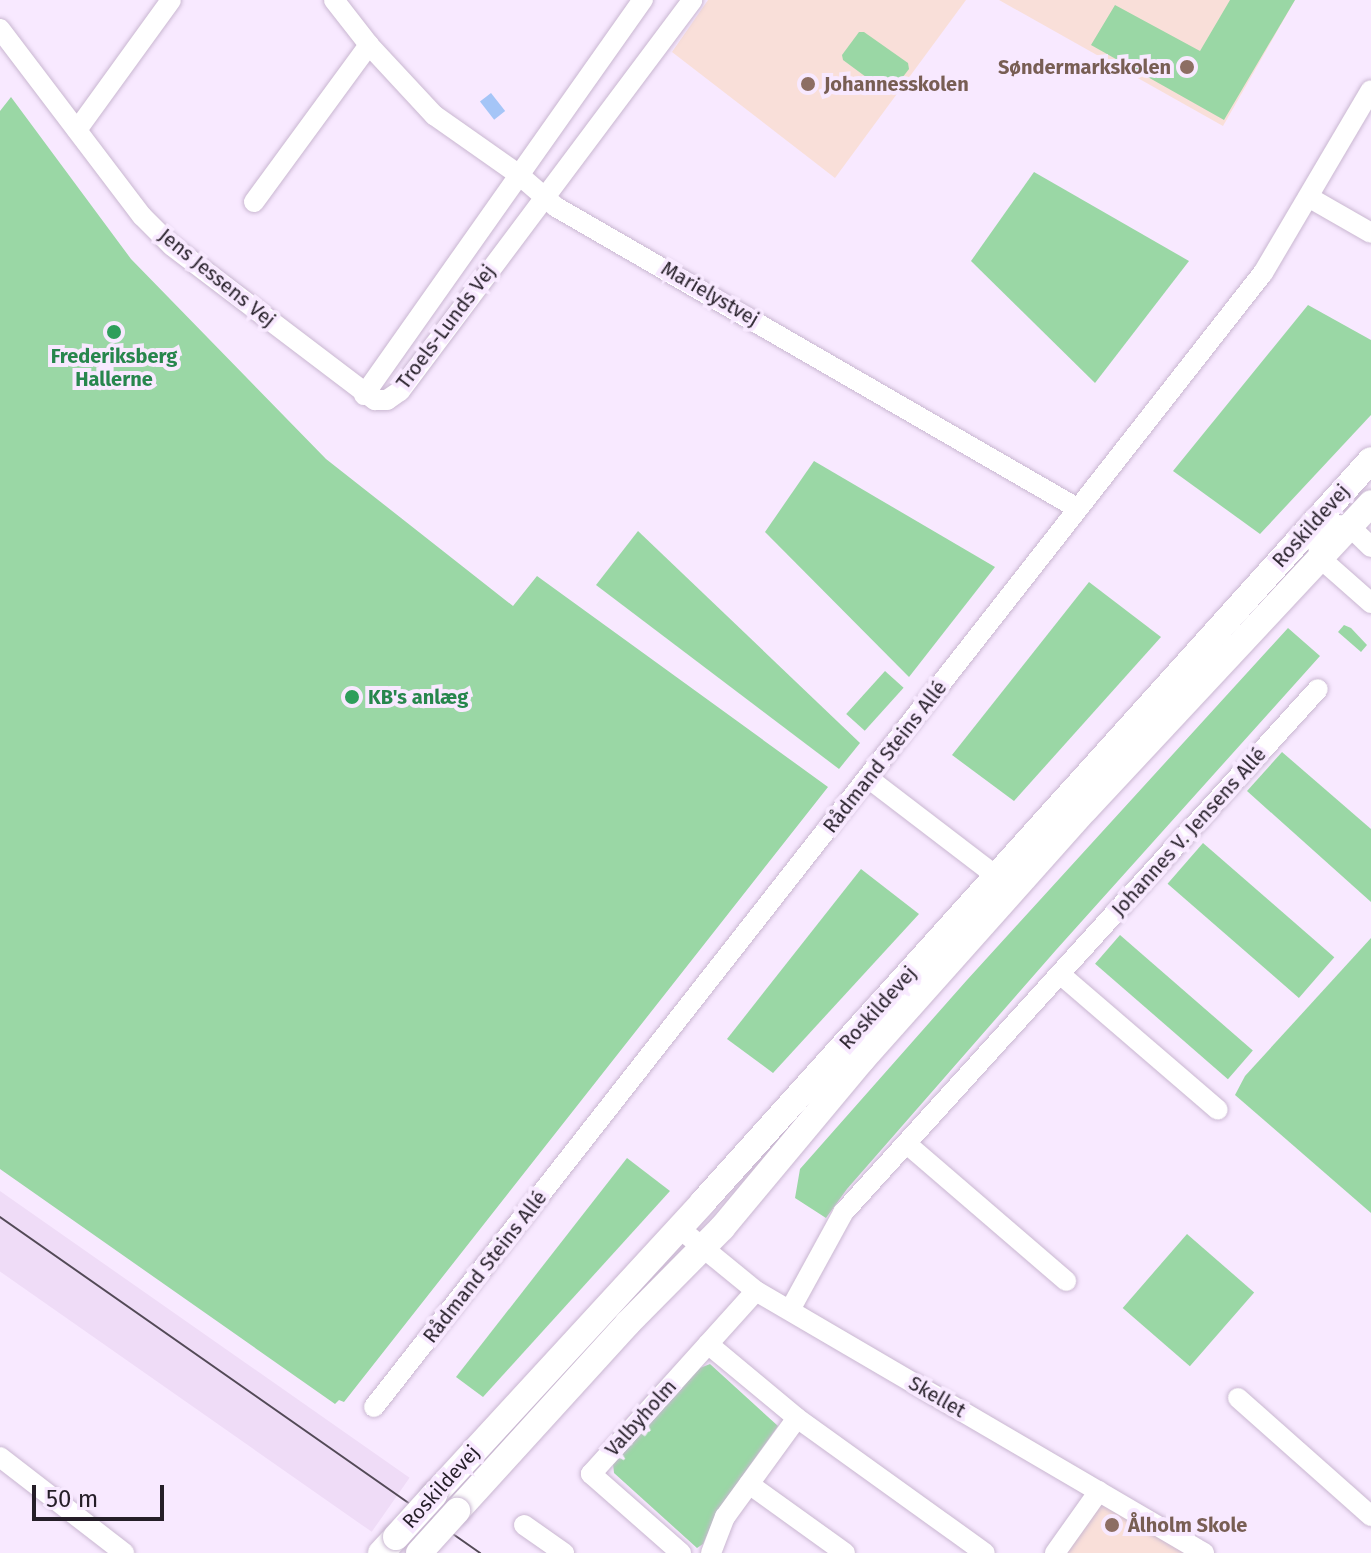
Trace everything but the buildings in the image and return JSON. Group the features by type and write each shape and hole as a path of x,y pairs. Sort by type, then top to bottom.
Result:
{"street":[{"path":"77,130 171,0"},
{"name":"Marielystvej","path":"334,0 369,45 434,115 518,174 556,207 1077,508"},
{"name":"Troels-Lunds Vej","path":"643,0 364,395 375,400 387,400 400,391 544,194 648,62 692,0"},
{"name":"Jens Jessens Vej","path":"0,29 142,216 172,246 364,395"},
{"path":"254,202 369,45"},
{"name":"Rådmand Steins Allé","path":"374,1407 1263,273 1371,90"},
{"path":"1310,198 1371,233"},
{"name":"Roskildevej","path":"389,1545 1371,460"},
{"name":"Roskildevej","path":"419,1553 628,1323 702,1249 862,1060 1242,638 1371,503"},
{"path":"1371,547 1349,526 1314,523 1320,558 1371,603"},
{"name":"Johannes V. Jensens Allé","path":"790,1310 843,1213 1318,689"},
{"path":"868,778 996,876"},
{"path":"1060,974 1218,1110"},
{"path":"907,1144 1066,1281"},
{"name":"Skellet","path":"679,1228 756,1291 1204,1553"},
{"name":"Valbyholm","path":"681,1553 591,1474 756,1291"},
{"path":"708,1344 797,1418 985,1553"},
{"path":"1238,1398 1371,1516"},
{"path":"711,1553 725,1517 797,1418"},
{"path":"0,1457 124,1553"},
{"path":"749,1484 845,1553"},
{"path":"1055,1553 1099,1491"},
{"path":"524,1525 564,1553"}],"shaded area":[{"name":"Johannesskolen","path":"708,0 966,0 835,178 672,52"},
{"name":"Søndermarkskolen","path":"999,0 1295,0 1223,126"},
{"path":"0,1191 410,1478 372,1532 0,1272"},
{"name":"Ålholm Skole","path":"1098,1497 1192,1553 1059,1553"}],"green space":[{"name":"Søndermarkskolen","path":"1230,0 1295,0 1224,120 1091,45 1115,5 1200,51"},
{"path":"859,32 864,32 908,63 909,69 892,91 885,91 843,60 842,55"},
{"name":"KB's anlæg","path":"11,97 131,259 326,459 513,606 537,576 828,787 344,1402 339,1400 335,1404 0,1169 0,111"},
{"path":"1034,172 1189,261 1095,383 971,261"},
{"path":"1308,305 1371,340 1371,415 1260,534 1173,471"},
{"path":"814,461 995,567 909,677 765,532"},
{"path":"638,531 860,743 839,769 596,585"},
{"path":"1089,582 1161,637 1014,801 952,755"},
{"path":"1344,625 1367,645 1361,652 1338,632"},
{"path":"1288,628 1320,656 1056,950 847,1189 826,1218 795,1198 800,1169 967,980"},
{"path":"885,671 904,688 865,731 846,714"},
{"path":"1282,752 1371,829 1371,902 1247,791"},
{"path":"1203,843 1334,957 1299,998 1168,884"},
{"path":"861,869 919,914 773,1073 727,1039"},
{"path":"1120,935 1253,1050 1228,1079 1095,964"},
{"path":"1371,938 1371,1213 1235,1095 1245,1076"},
{"path":"627,1158 670,1191 483,1397 456,1377"},
{"path":"1187,1234 1254,1292 1190,1366 1123,1308"},
{"path":"710,1364 778,1426 718,1510 703,1544 697,1548 614,1473 613,1464 700,1368"}],"water":[{"path":"491,93 505,111 494,120 480,102"}],"tram line":[{"path":"0,1217 480,1553"}],"place":[{"name":"Søndermarkskolen","path":"1187,67"},
{"name":"Johannesskolen","path":"808,84"},
{"name":"Frederiksberg Hallerne","path":"114,332"},
{"name":"KB's anlæg","path":"352,697"},
{"name":"Ålholm Skole","path":"1112,1525"}]}
